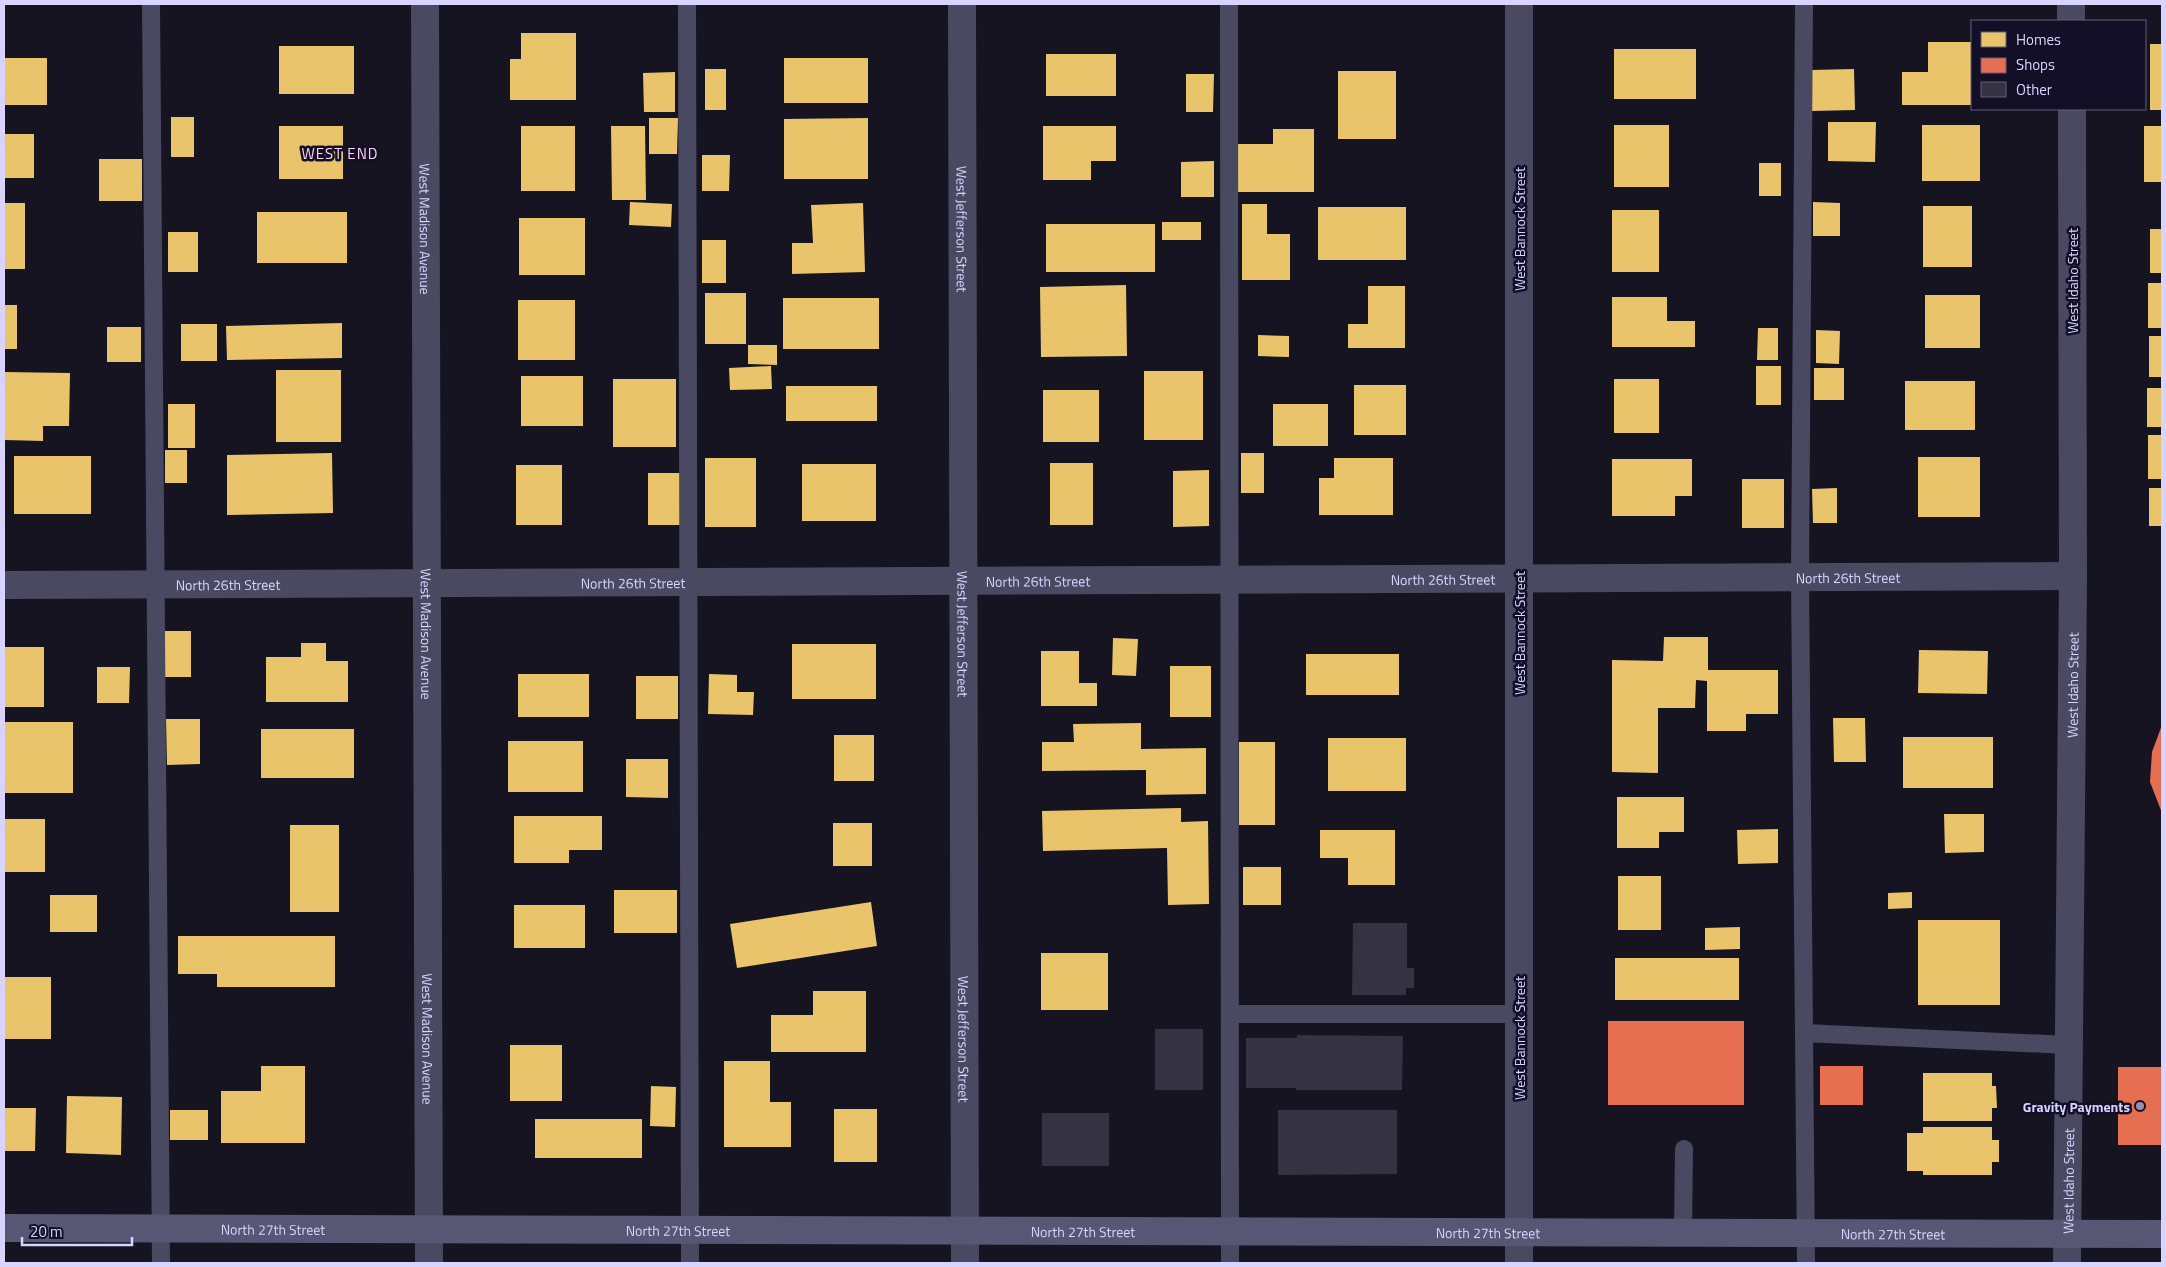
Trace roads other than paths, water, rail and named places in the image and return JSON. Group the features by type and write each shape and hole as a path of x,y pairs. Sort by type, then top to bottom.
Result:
{"street":[{"name":"West Madison Avenue","path":"425,4 429,1263"},
{"name":"West Jefferson Street","path":"962,4 965,1263"},
{"name":"West Bannock Street","path":"1518,4 1519,1263"},
{"path":"2072,4 2072,20"},
{"name":"West Idaho Street","path":"2066,1263 2073,576 2072,110"},
{"name":"North 26th Street","path":"4,585 2073,576"},
{"name":"North 27th Street","path":"4,1228 2162,1234"}],"lane":[{"path":"151,4 161,1263"},
{"path":"687,4 690,1263"},
{"path":"1229,4 1230,1263"},
{"path":"1804,4 1800,577 1806,1263"},
{"path":"1230,1014 1519,1014"},
{"path":"1804,1033 2068,1045"},
{"path":"1683,1232 1684,1150"}],"place":[{"name":"Gravity Payments","path":"2140,1106"}],"district":[{"name":"WEST END","path":"340,153"}]}
